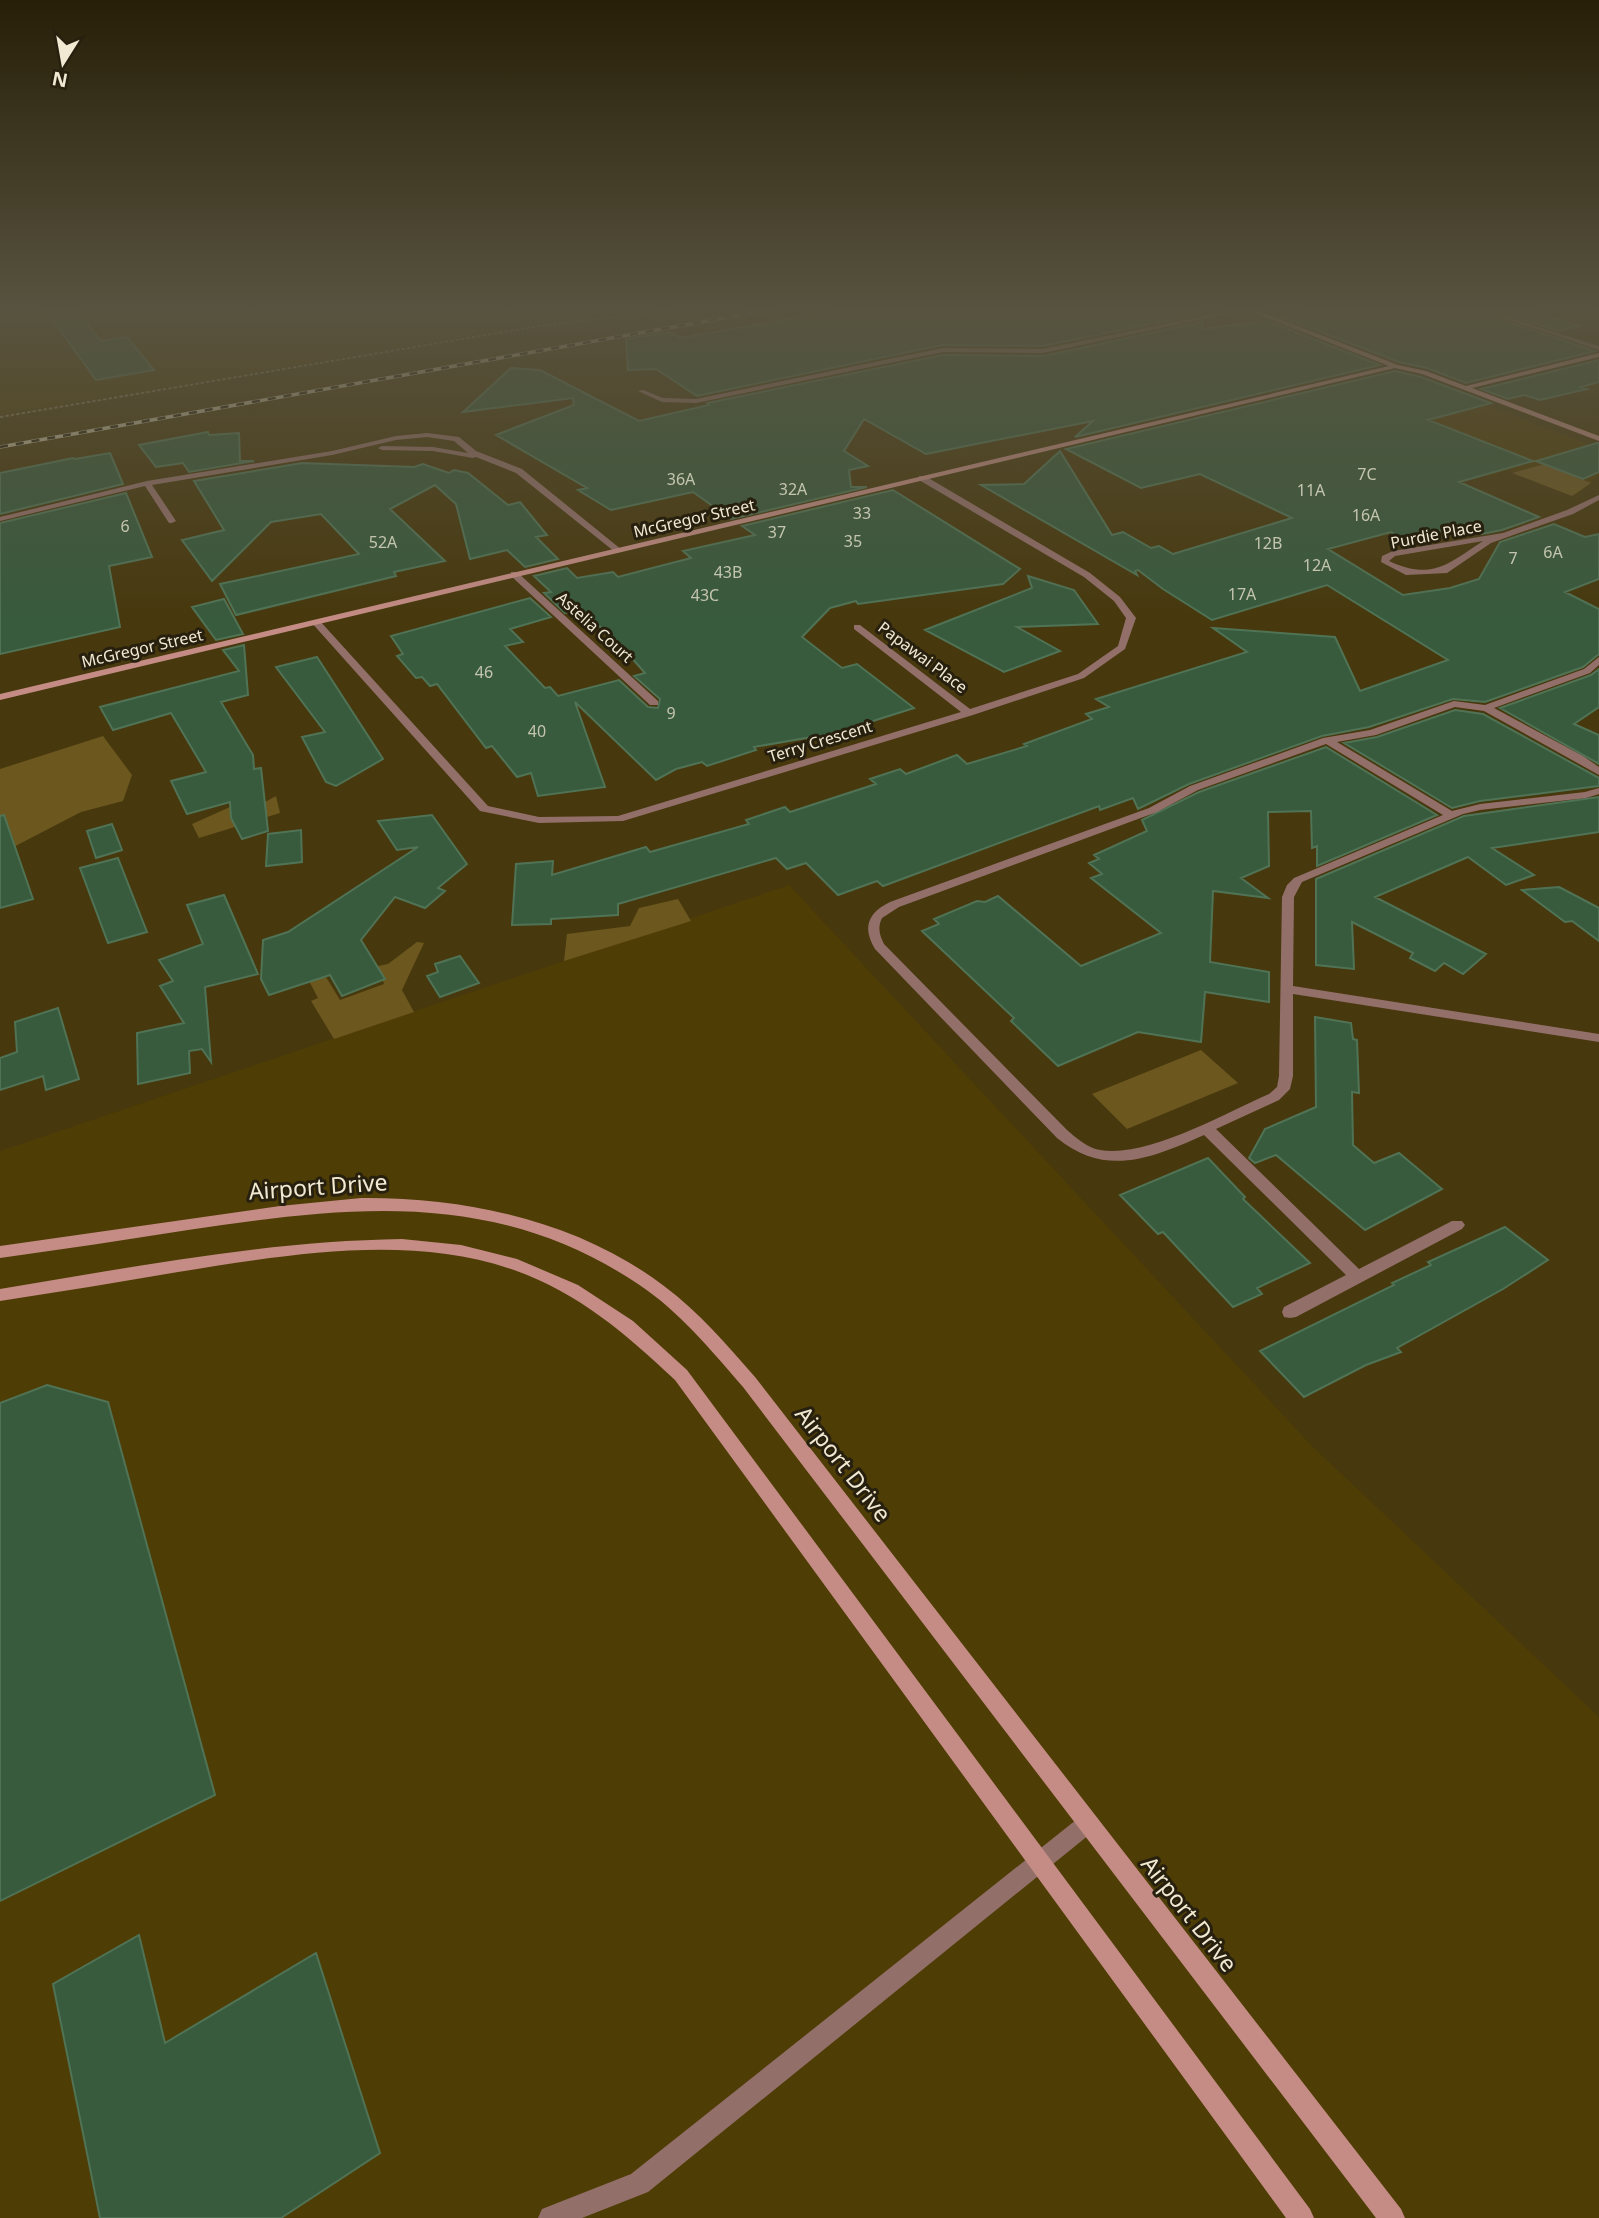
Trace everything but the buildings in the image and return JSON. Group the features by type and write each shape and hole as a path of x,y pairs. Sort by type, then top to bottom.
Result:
{"main road":[{"name":"McGregor Street","path":"0,697 1203,412"},
{"path":"1526,412 1599,439"},
{"name":"Airport Drive","path":"0,1252 263,1214 365,1203 466,1211 512,1221 558,1237 643,1279 682,1309 749,1382 1392,2218"},
{"path":"0,1295 270,1252 323,1245 380,1242 429,1245 479,1254 526,1268 569,1287 612,1312 650,1343 681,1376 1301,2218"}],"street":[{"path":"0,519 147,483 332,453 396,438 427,435 456,439 473,453 509,466 529,478 618,550"},
{"path":"332,453 418,448 488,459"},
{"name":"Terry Crescent","path":"316,622 484,809 539,820 620,819 1082,676 1122,648 1131,618 1117,599 1087,575 922,478"},
{"path":"147,483 172,521"},
{"name":"Purdie Place","path":"1502,536 1393,554 1385,558 1385,562 1406,572 1444,571 1477,548 1502,536 1570,512 1599,497"},
{"name":"Astelia Court","path":"514,574 654,703"},
{"name":"Papawai Place","path":"857,627 969,713"},
{"path":"1486,708 1587,671 1599,660"},
{"path":"1599,772 1579,758 1486,708 1454,704 1372,733 1327,740 1194,788 1153,810 890,906 875,917 872,925 879,946 1076,1145 1097,1155 1133,1155 1205,1128 1274,1097 1283,1089 1286,1076 1288,897 1293,885 1304,876 1451,815 1480,807 1586,795 1599,791"},
{"path":"1327,740 1451,815"},
{"path":"1287,989 1599,1038"},
{"path":"1205,1128 1358,1277"},
{"path":"1290,1312 1457,1225"},
{"path":"551,2218 639,2183 1088,1823"}],"path":[{"path":"0,417 33,412"}],"shaded area":[{"path":"0,412 21,412 0,415"},
{"path":"1388,412 1502,412 1599,448 1599,476 1576,495 1509,470 1487,476 1379,433"},
{"path":"1545,464 1591,483 1572,496 1512,473"},
{"path":"103,736 132,775 123,801 81,812 0,854 0,769"},
{"path":"276,796 280,813 199,838 192,824 230,807 265,802"},
{"path":"789,885 1312,1446 1599,1717 1599,2218 0,2218 0,1151"},
{"path":"678,899 691,921 564,961 567,934 630,926 639,908"},
{"path":"301,936 340,1000 384,984 378,966 388,964 417,942 424,943 402,990 414,1012 334,1039 311,1001 318,998 287,939"},
{"path":"1201,1050 1238,1083 1127,1129 1092,1094"}],"railway":[{"path":"0,447 199,412"}]}
